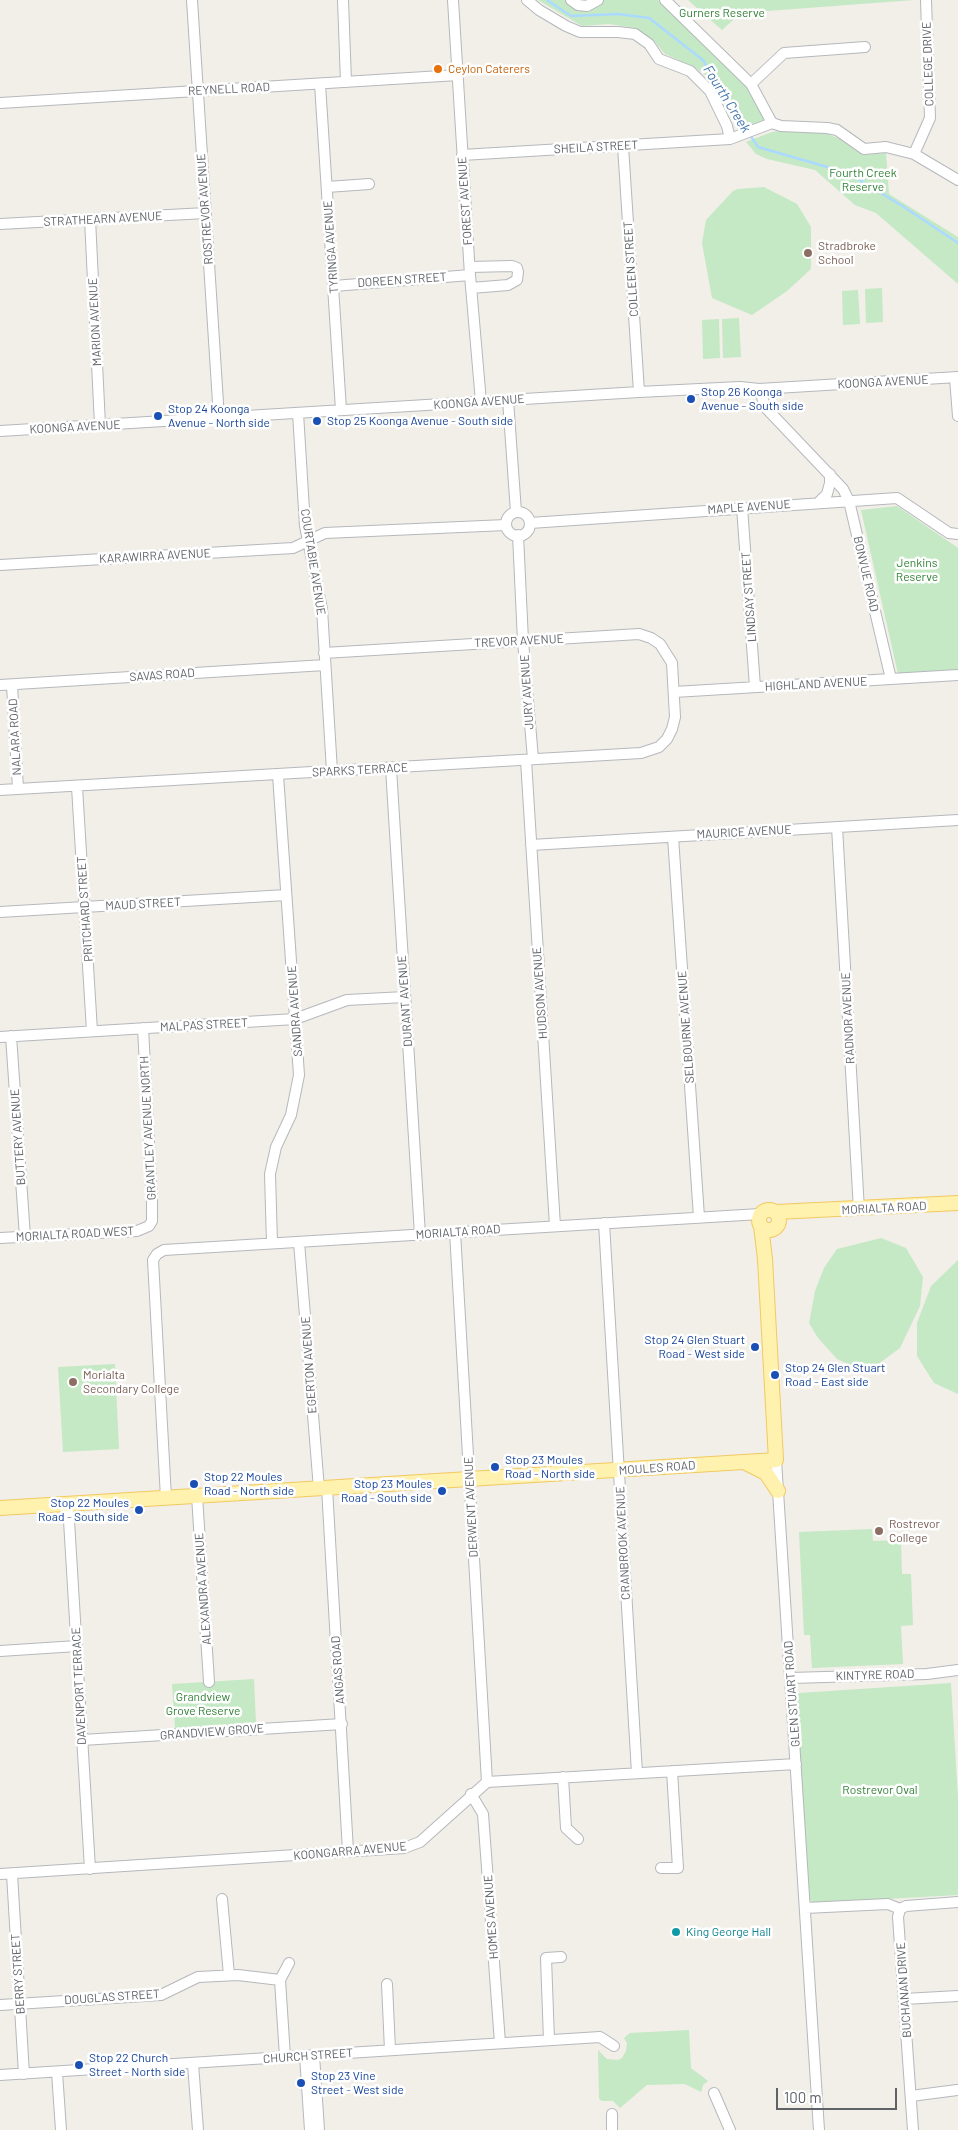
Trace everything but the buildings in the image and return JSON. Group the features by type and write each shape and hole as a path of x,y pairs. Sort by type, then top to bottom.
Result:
{"main road":[{"name":"MORIALTA ROAD","path":"810,1212 768,1224 766,1210 776,1212 810,1212 958,1203"},
{"name":"GLEN STUART ROAD","path":"768,1224 765,1259 776,1460"},
{"name":"MOULES ROAD","path":"0,1508 776,1460"},
{"path":"743,1462 766,1473 778,1491"}],"street":[{"name":"ROSTREVOR AVENUE","path":"192,0 219,418"},
{"path":"343,0 346,82"},
{"name":"FOREST AVENUE","path":"453,0 471,288 481,402"},
{"path":"527,0 539,10 580,32 609,31 636,34 649,44 659,59 690,71 710,91 725,121 730,138"},
{"path":"571,0 578,5 587,6 598,0"},
{"path":"665,0 751,84 772,123 781,126 837,130 864,149 886,146 914,154 958,180"},
{"name":"COLLEGE DRIVE","path":"914,154 930,118 926,0"},
{"path":"751,84 784,53 865,47"},
{"name":"REYNELL ROAD","path":"0,103 458,75"},
{"name":"TYRINGA AVENUE","path":"320,84 341,410"},
{"name":"SHEILA STREET","path":"462,155 730,138 772,123"},
{"name":"COLLEEN STREET","path":"624,146 639,392"},
{"path":"327,187 369,184"},
{"name":"STRATHEARN AVENUE","path":"0,224 206,213"},
{"name":"MARION AVENUE","path":"90,219 100,425"},
{"name":"DOREEN STREET","path":"334,286 512,266 517,268 516,280 508,285 471,288"},
{"path":"957,378 958,416"},
{"name":"KOONGA AVENUE","path":"0,431 639,392 740,387 760,389 957,378"},
{"name":"BONVUE ROAD","path":"760,389 766,408 843,488 848,501 891,679"},
{"path":"508,400 516,512"},
{"name":"COURTABIE AVENUE","path":"298,413 305,526 322,609 332,771"},
{"path":"819,502 827,494 830,474"},
{"name":"MAPLE AVENUE","path":"530,523 742,507 897,498 949,533 958,534"},
{"name":"LINDSAY STREET","path":"742,507 755,687"},
{"path":"516,512 524,513 530,523 528,530 518,536 512,534 506,524 508,518 516,512"},
{"path":"308,542 325,533 506,524"},
{"name":"JURY AVENUE","path":"518,536 529,759"},
{"name":"KARAWIRRA AVENUE","path":"0,565 293,548 308,542"},
{"name":"TREVOR AVENUE","path":"324,653 639,634 651,638 667,653 672,663 674,692"},
{"name":"SAVAS ROAD","path":"0,685 325,665"},
{"name":"HIGHLAND AVENUE","path":"674,692 958,675"},
{"name":"NALARA ROAD","path":"12,685 18,789"},
{"name":"SPARKS TERRACE","path":"0,790 278,775 651,751 663,743 672,729 675,717 674,692"},
{"name":"HUDSON AVENUE","path":"529,759 531,845 554,1226"},
{"name":"DURANT AVENUE","path":"391,768 420,1235"},
{"name":"SANDRA AVENUE","path":"272,1243 270,1174 276,1147 291,1115 299,1075 278,775"},
{"name":"PRITCHARD STREET","path":"77,787 92,1032"},
{"name":"MAURICE AVENUE","path":"531,845 958,820"},
{"name":"RADNOR AVENUE","path":"837,827 859,1210"},
{"name":"SELBOURNE AVENUE","path":"673,836 699,1217"},
{"name":"MAUD STREET","path":"0,912 286,895"},
{"name":"MALPAS STREET","path":"0,1037 295,1019 348,1000 405,997"},
{"name":"GRANTLEY AVENUE NORTH","path":"143,1028 152,1200 152,1221 149,1226"},
{"name":"BUTTERY AVENUE","path":"11,1036 25,1237"},
{"name":"MORIALTA ROAD","path":"166,1498 153,1260 157,1254 164,1250 699,1217 768,1224"},
{"name":"CRANBROOK AVENUE","path":"604,1223 637,1773"},
{"name":"MORIALTA ROAD WEST","path":"0,1238 136,1231 149,1226"},
{"name":"DERWENT AVENUE","path":"455,1232 487,1782"},
{"name":"EGERTON AVENUE","path":"300,1242 323,1488"},
{"name":"GLEN STUART ROAD","path":"776,1460 818,2130"},
{"name":"ANGAS ROAD","path":"323,1488 342,1724 348,1851"},
{"name":"ALEXANDRA AVENUE","path":"197,1496 209,1682"},
{"name":"DAVENPORT TERRACE","path":"68,1504 90,1869"},
{"path":"0,1651 77,1646"},
{"name":"KINTYRE ROAD","path":"791,1678 927,1674 958,1670"},
{"name":"GRANDVIEW GROVE","path":"82,1740 342,1724"},
{"path":"487,1782 796,1764"},
{"path":"661,1868 678,1868 672,1771"},
{"path":"563,1777 566,1828 578,1838"},
{"name":"KOONGARRA AVENUE","path":"0,1874 412,1846 420,1842 470,1794 487,1782"},
{"name":"HOMES AVENUE","path":"470,1794 484,1814 500,2043"},
{"name":"BERRY STREET","path":"12,1874 24,2074"},
{"path":"222,1899 229,1975"},
{"path":"805,1908 888,1904 900,1909 906,1906 958,1902"},
{"name":"BUCHANAN DRIVE","path":"900,1909 898,1917 913,2130"},
{"path":"548,2040 546,1958 561,1957"},
{"path":"285,2057 280,1980 289,1963"},
{"name":"DOUGLAS STREET","path":"0,2005 161,1995 198,1977 229,1975 280,1980"},
{"path":"387,1984 390,2050"},
{"path":"904,1999 958,1996"},
{"name":"CHURCH STREET","path":"0,2075 600,2037 614,2046"},
{"path":"309,2056 310,2130"},
{"path":"309,2056 319,2130"},
{"path":"193,2064 198,2130"},
{"path":"57,2072 61,2130"},
{"path":"911,2096 957,2090"},
{"path":"714,2093 730,2130"},
{"path":"612,2114 612,2130"}],"green space":[{"path":"538,0 567,0 589,9 605,0 658,0 749,89 760,108 765,122 742,130 708,77 694,67 665,54 655,42 636,28 609,24 582,26"},
{"name":"Gurners Reserve","path":"688,0 914,0 741,13 722,30"},
{"name":"Fourth Creek Reserve","path":"772,132 825,133 840,139 862,155 886,153 889,194 958,237 958,284 876,213 855,205 815,170 767,159 756,154 746,142"},
{"path":"764,187 797,204 811,227 811,269 787,291 752,315 712,298 702,243 706,220 733,191"},
{"path":"882,288 883,322 866,323 865,289"},
{"path":"858,290 860,324 843,325 842,291"},
{"path":"739,318 741,357 723,358 722,319"},
{"path":"719,319 720,358 703,359 702,320"},
{"name":"Jenkins Reserve","path":"897,506 958,548 958,671 898,674 861,510"},
{"path":"881,1238 906,1248 923,1277 920,1306 900,1348 877,1365 854,1367 837,1359 818,1338 809,1323 815,1291 824,1268 837,1249"},
{"path":"958,1260 958,1394 934,1383 917,1356 917,1323 931,1286"},
{"path":"115,1364 119,1449 63,1452 58,1367"},
{"path":"872,1529 873,1541 901,1540 902,1574 911,1574 913,1625 901,1626 903,1664 812,1668 810,1635 804,1635 799,1532"},
{"name":"Grandview Grove Reserve","path":"254,1679 256,1723 175,1728 172,1684"},
{"name":"Rostrevor Oval","path":"951,1683 958,1798 958,1895 813,1903 808,1897 796,1695 799,1693"},
{"path":"689,2030 691,2068 708,2081 703,2085 701,2092 685,2084 647,2085 620,2108 613,2101 602,2101 599,2099 598,2050 607,2059 618,2060 622,2058 626,2051 627,2043 624,2038 630,2033"}],"waterway":[{"name":"Fourth Creek","path":"547,0 571,16 618,14 649,18 703,60 731,110 746,131"},
{"name":"Fourth Creek","path":"750,135 758,147 848,173 958,243"}],"place":[{"name":"Ceylon Caterers","path":"438,69"},
{"name":"Stradbroke School","path":"808,253"},
{"name":"Stop 26 Koonga Avenue - South side","path":"691,399"},
{"name":"Stop 24 Koonga Avenue - North side","path":"158,416"},
{"name":"Stop 25 Koonga Avenue - South side","path":"317,421"},
{"name":"Stop 24 Glen Stuart Road - West side","path":"755,1347"},
{"name":"Stop 24 Glen Stuart Road - East side","path":"775,1375"},
{"name":"Morialta Secondary College","path":"73,1382"},
{"name":"Stop 23 Moules Road - North side","path":"495,1467"},
{"name":"Stop 22 Moules Road - North side","path":"194,1484"},
{"name":"Stop 23 Moules Road - South side","path":"442,1491"},
{"name":"Stop 22 Moules Road - South side","path":"139,1510"},
{"name":"Rostrevor College","path":"879,1531"},
{"name":"King George Hall","path":"676,1932"},
{"name":"Stop 22 Church Street - North side","path":"79,2065"},
{"name":"Stop 23 Vine Street - West side","path":"301,2083"}]}
